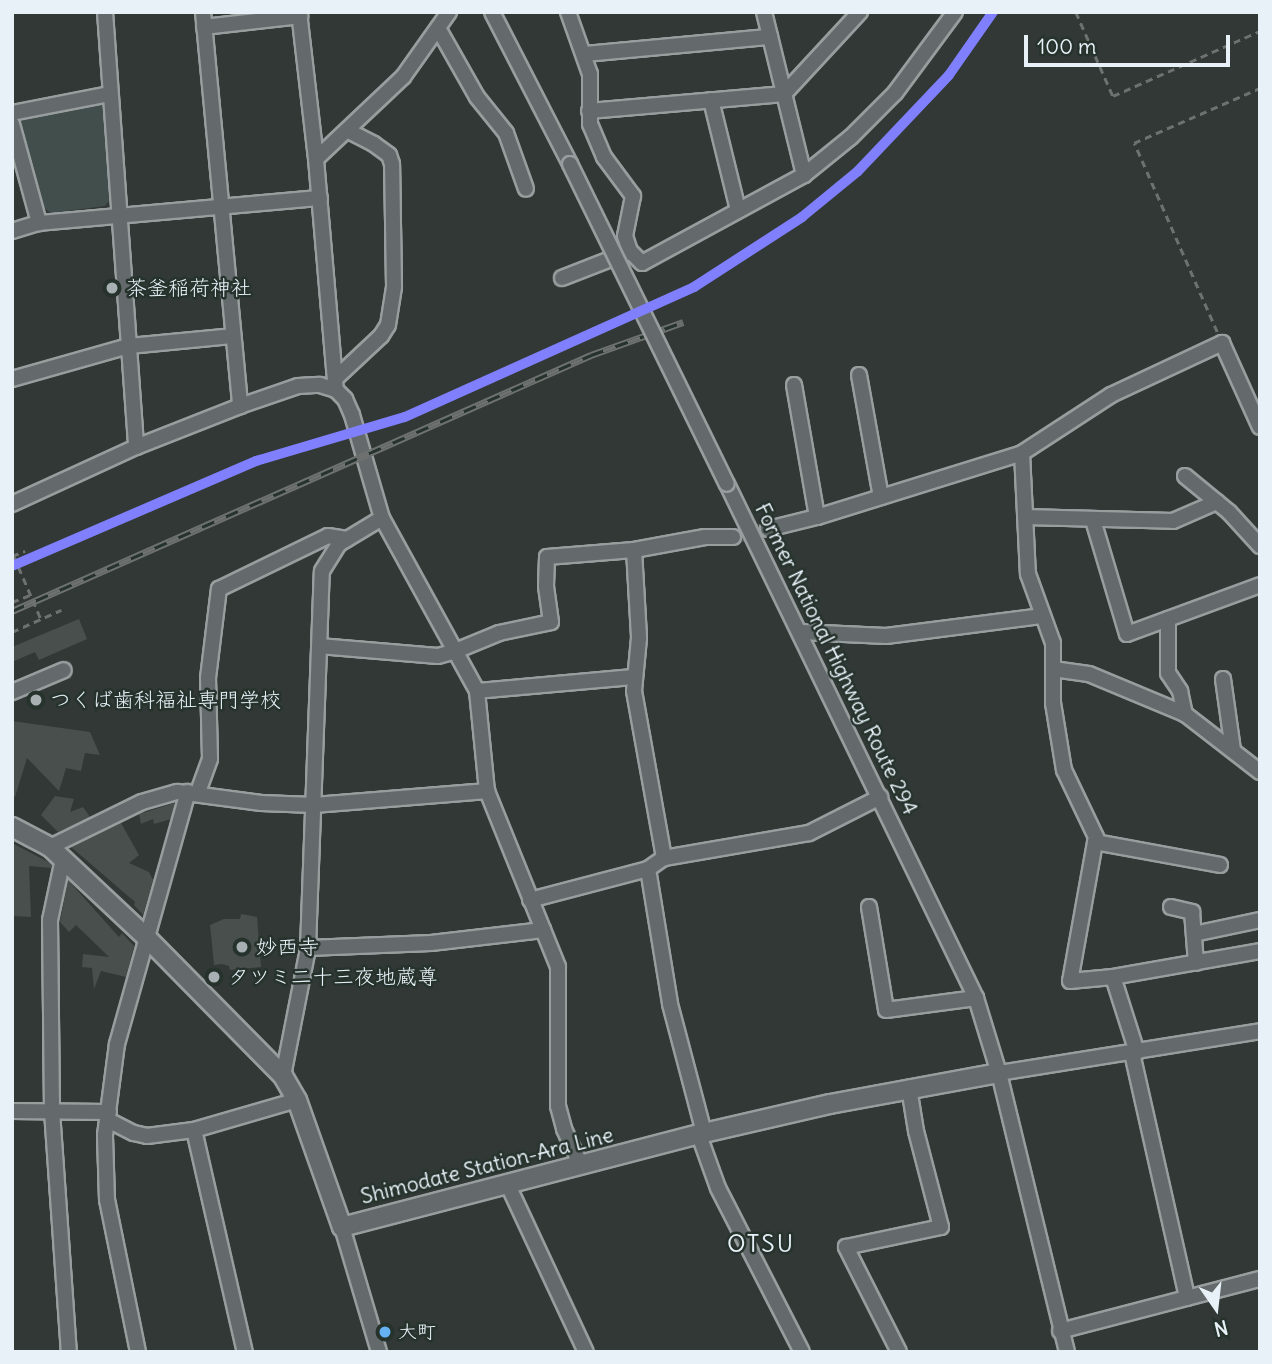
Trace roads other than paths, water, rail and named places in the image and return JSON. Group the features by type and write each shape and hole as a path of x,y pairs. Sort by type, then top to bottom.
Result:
{"main road":[{"name":"Shimodate Station-Ara Line","path":"12,827 56,853 147,938 283,1076 297,1100 342,1227 701,1134 909,1088 999,1073"}],"street":[{"path":"105,12 136,447"},
{"path":"316,159 403,78 450,12"},
{"name":"Former National Highway Route 294","path":"492,12 801,632 976,998 999,1073 1067,1352"},
{"path":"568,12 570,24 585,54 590,74 590,124 604,157 633,196 625,236 630,251 642,263 804,175 851,137 895,93 955,12"},
{"path":"765,12 804,175"},
{"path":"589,111 784,94 860,12"},
{"path":"240,406 219,207 204,20 300,14 336,384 352,415 382,518 453,652 477,691 487,790 558,967 561,987 558,1106 564,1129 581,1165"},
{"path":"438,28 477,97 506,133 525,189"},
{"path":"585,54 770,37"},
{"path":"12,113 110,94"},
{"path":"711,100 738,209"},
{"path":"12,124 39,223"},
{"path":"12,504 136,447 240,406 298,386 336,384 381,337 388,325 394,286 392,164 389,155 348,131"},
{"path":"12,231 39,223 320,198"},
{"path":"562,278 630,251"},
{"path":"12,379 129,346 232,336"},
{"path":"768,529 817,517 1022,453 1111,395 1222,343 1260,427"},
{"path":"859,375 881,497"},
{"path":"793,384 817,517"},
{"path":"1022,453 1028,574 1053,643 1052,703 1064,770 1096,837 1070,981 1113,977 1260,951"},
{"path":"1185,476 1217,502 1260,546"},
{"path":"1025,517 1173,521 1217,502"},
{"path":"283,1076 308,948 322,571 330,555 347,539 382,518"},
{"path":"1093,520 1127,634 1260,585"},
{"path":"138,1352 107,1200 105,1135 117,1044 193,792 210,759 208,678 219,589 328,536 347,539"},
{"path":"319,646 438,656 499,632 551,622 546,586 547,557 634,551 705,537 733,537"},
{"path":"634,551 639,638 634,677 664,858"},
{"path":"801,632 886,636 1044,616"},
{"path":"1168,619 1168,673 1180,691 1185,714"},
{"path":"1053,669 1089,674 1185,714 1260,772"},
{"path":"12,692 64,670"},
{"path":"477,691 634,677"},
{"path":"1223,679 1233,750"},
{"path":"69,1352 52,1111 50,920 56,853 142,802 193,792 261,803 314,805 487,790"},
{"path":"530,900 648,869 664,858 809,833 880,797"},
{"path":"1095,842 1220,865"},
{"path":"648,869 670,1004 701,1134 718,1188 802,1352"},
{"path":"869,907 887,1010 976,998"},
{"path":"1171,907 1192,912 1196,962"},
{"path":"1194,934 1260,920"},
{"path":"308,948 431,943 543,930"},
{"path":"1113,977 1134,1053 1187,1298"},
{"path":"999,1073 1260,1031"},
{"path":"899,1352 846,1247 941,1227 916,1131 909,1088"},
{"path":"12,1111 109,1116 134,1133 147,1136 194,1130 297,1100"},
{"path":"194,1130 245,1352"},
{"path":"508,1185 586,1352"},
{"path":"342,1227 379,1352"},
{"path":"1060,1331 1260,1279"}],"tunnel":[{"path":"733,537 768,529"}],"railway":[{"path":"12,611 591,355 683,322"}],"place":[{"name":"茶釜稲荷神社","path":"112,288"},
{"name":"つくば歯科福祉専門学校","path":"36,700"},
{"name":"妙西寺","path":"242,947"},
{"name":"タツミ二十三夜地蔵尊","path":"214,977"},
{"name":"大町","path":"385,1332"}],"district":[{"name":"OTSU","path":"761,1244"}]}
